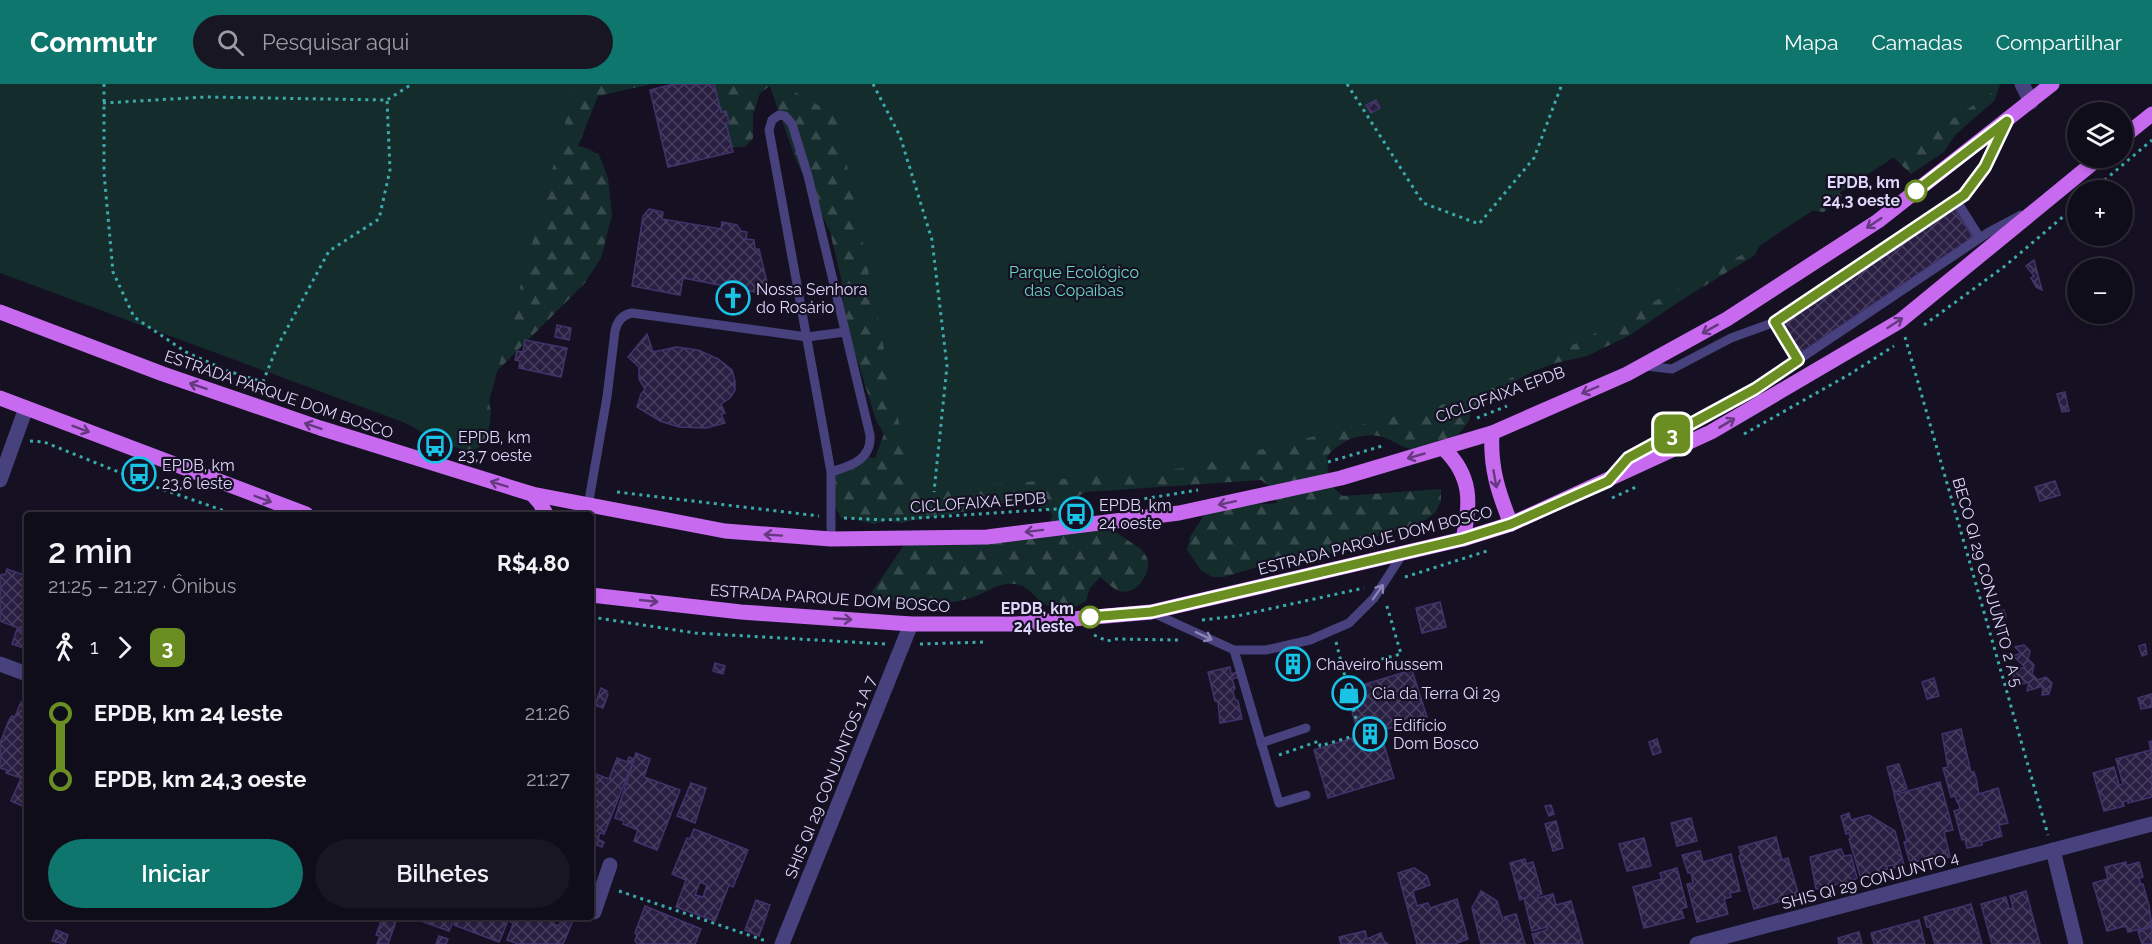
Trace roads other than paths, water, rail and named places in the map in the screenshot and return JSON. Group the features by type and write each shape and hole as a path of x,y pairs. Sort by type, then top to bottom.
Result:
{"main road":[{"name":"ESTRADA PARQUE DOM BOSCO","path":"0,312 163,374 332,432 532,495 593,510 725,531 831,539 987,537 1179,513 1341,478 1492,433 1627,374 1727,319 1878,221 2052,84"},
{"path":"2133,129 2152,114"},
{"name":"ESTRADA PARQUE DOM BOSCO","path":"594,595 741,612 911,624 1017,624 1151,612 1463,539 1511,524 1711,432 1900,321 2087,168"},
{"path":"0,398 301,512"},
{"path":"1492,433 1491,454 1497,491 1511,524"},
{"path":"1444,449 1456,460 1468,491 1468,516 1463,539"},
{"path":"532,495 545,512"}],"street":[{"path":"2022,84 2031,102"},
{"path":"0,480 26,408"},
{"name":"SHIS QI 29 CONJUNTOS 1 A 7","path":"777,943 911,624"},
{"path":"0,664 24,673"},
{"name":"SHIS QI 29 CONJUNTO 4","path":"1697,944 2152,824"},
{"path":"2053,850 2076,944"},
{"path":"594,912 597,884 610,865"}],"lane":[{"path":"831,472 859,462 871,441 808,176 795,133 787,118 778,115 772,120 769,130 831,472 831,539"},
{"path":"1643,365 1672,369 1731,338 1775,322 1964,195 1985,167 2007,121"},
{"path":"1956,200 1980,238"},
{"path":"1608,481 1628,458 1755,389 1980,238 2044,203"},
{"path":"593,510 591,488 607,397 615,331 617,324 627,314 807,338 845,332"},
{"path":"1775,322 1798,360"},
{"path":"1151,612 1234,650 1266,650 1310,640 1349,623 1374,598 1402,555"},
{"path":"1234,650 1279,803 1306,795"},
{"path":"1262,743 1306,728"}],"place":[{"name":"EPDB, km 24,3 oeste","path":"1916,191"},
{"name":"Nossa Senhora do Rosário","path":"733,298"},
{"name":"EPDB, km 23,7 oeste","path":"435,446"},
{"name":"EPDB, km 23,6 leste","path":"139,474"},
{"name":"EPDB, km 24 oeste","path":"1076,514"},
{"name":"EPDB, km 24 leste","path":"1090,617"},
{"name":"Chaveiro hussem","path":"1293,664"},
{"name":"Cia da Terra Qi 29","path":"1349,693"},
{"name":"Edifício Dom Bosco","path":"1370,734"}],"park label":[{"name":"Parque Ecológico das Copaíbas","path":"1074,281"}]}
